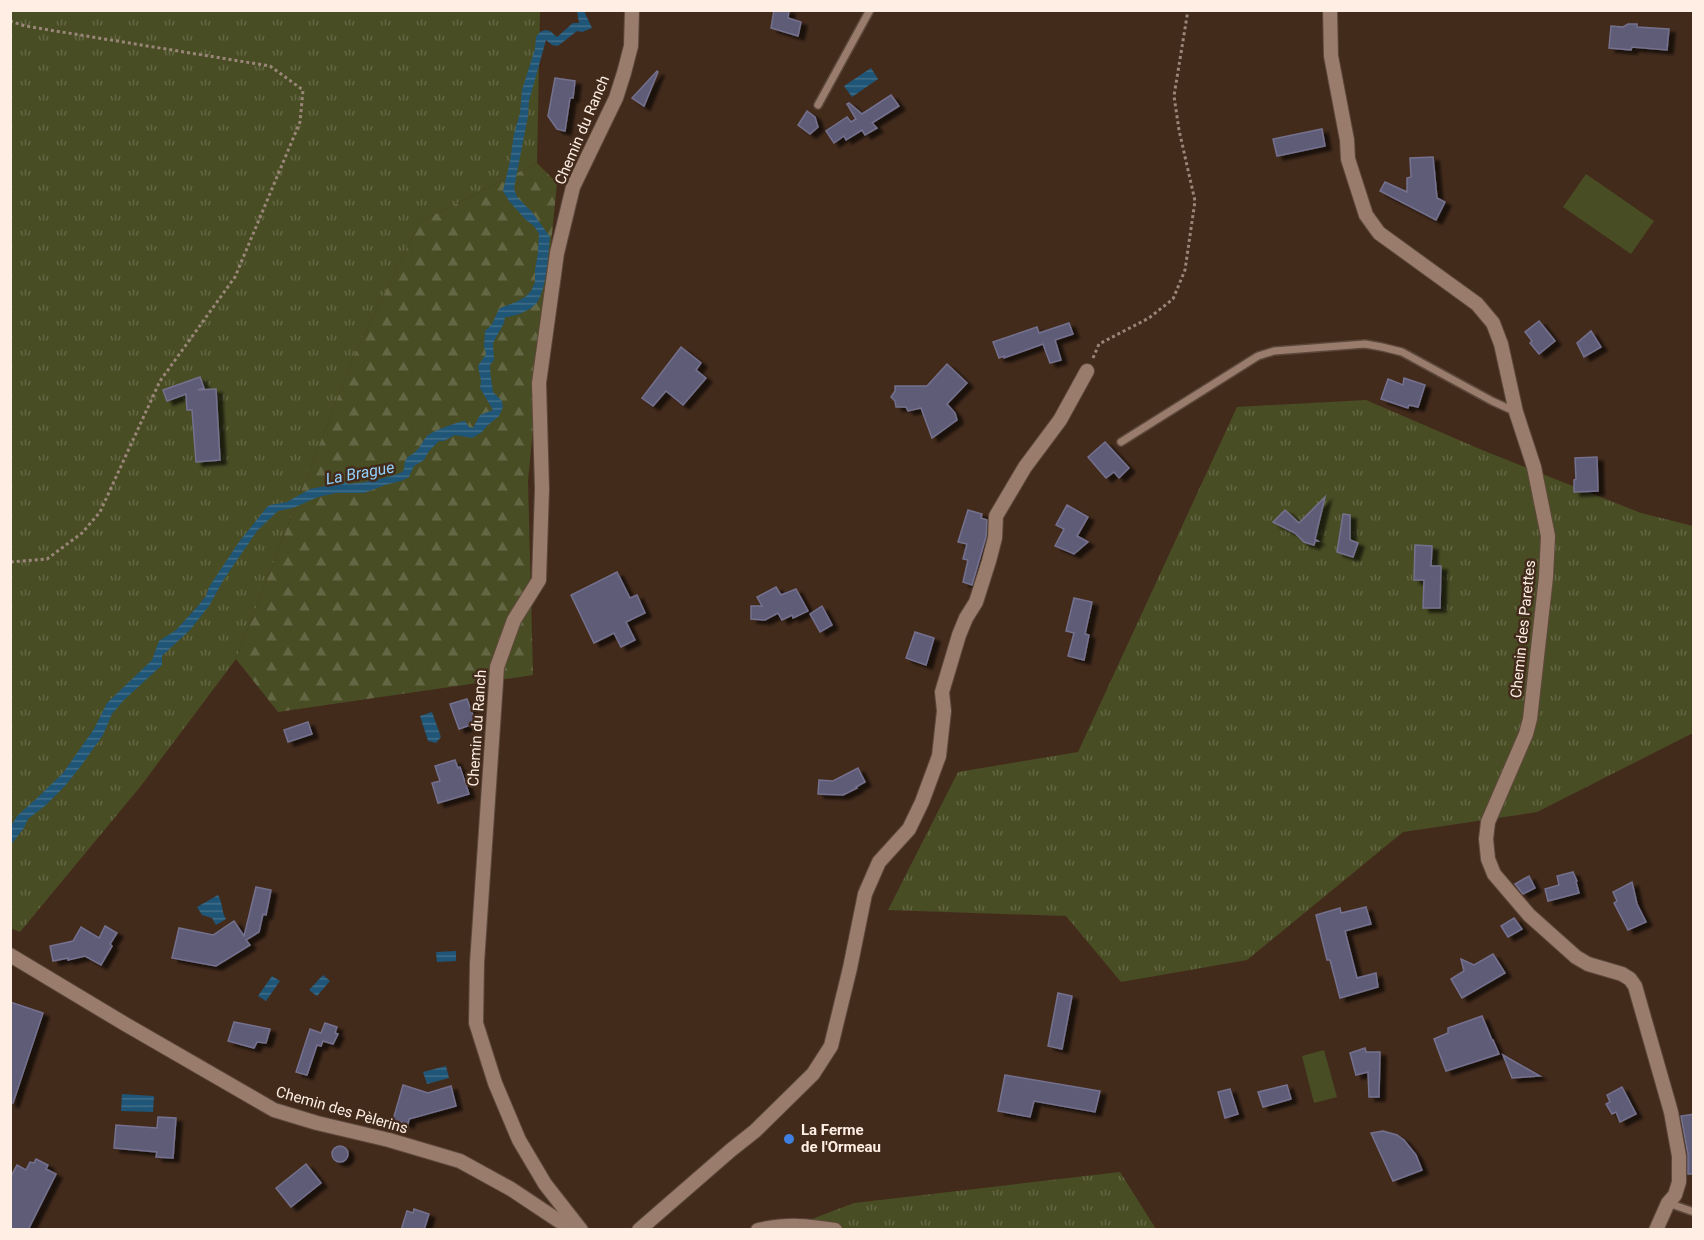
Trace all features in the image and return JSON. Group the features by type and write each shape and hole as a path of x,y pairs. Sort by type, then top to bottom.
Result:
{"street":[{"name":"Chemin du Ranch","path":"580,1229 540,1176 519,1140 495,1083 476,1023 477,963 497,667 514,620 539,580 542,489 539,383 557,253 573,187 616,98 624,73 631,46 632,10"},
{"name":"Chemin des Parettes","path":"1330,10 1331,56 1347,141 1348,159 1366,215 1379,233 1477,303 1493,323 1502,344 1516,412 1534,467 1548,536 1546,577 1530,719 1526,734 1488,822 1486,839 1488,860 1494,874 1529,915 1576,957 1588,964 1622,974 1630,979 1635,987 1671,1112 1679,1156 1675,1195 1668,1203 1656,1230"},
{"path":"639,1230 755,1131 813,1074 831,1046 865,894 879,862 909,829 939,756 944,711 942,693 959,635 976,602 989,561 995,538 996,516 1025,467 1060,420 1087,371"},
{"name":"Chemin des Pèlerins","path":"10,955 274,1110 460,1161 511,1189 559,1221 580,1229"},
{"path":"758,1230 783,1225 835,1230"}],"lane":[{"path":"818,105 870,10"},
{"path":"1120,442 1258,356 1274,351 1365,344 1402,352 1516,412"},
{"path":"1668,1203 1694,1212"}],"path":[{"path":"1087,371 1099,344 1149,318 1173,299 1185,270 1195,201 1174,96 1188,10"},
{"path":"10,21 25,26 270,66 303,90 300,122 235,277 160,381 100,512 82,533 47,559 10,562"}],"green space":[{"path":"10,11 540,11 537,163 420,222 355,353 236,659 140,787 20,932 10,928"},
{"path":"537,163 557,183 528,481 533,675 278,712 236,659 355,353 420,222"},
{"path":"1586,174 1654,221 1631,254 1563,207"},
{"path":"1366,400 1482,450 1641,513 1693,526 1693,733 1537,812 1403,832 1247,960 1121,982 1066,916 888,910 958,772 1078,752 1237,407"},
{"path":"1324,1050 1337,1097 1314,1103 1302,1056"},
{"path":"1120,1172 1156,1229 783,1230 854,1203"}],"water":[{"path":"577,11 584,11 592,28 582,32 577,31 558,46 546,40 529,101 514,188 517,197 532,212 550,237 549,253 545,279 538,301 523,312 505,317 493,343 494,360 490,365 490,371 493,392 502,401 503,407 499,416 472,438 455,435 439,441 424,460 414,466 409,477 401,481 364,493 336,493 318,497 293,508 278,511 257,531 224,579 209,606 190,630 162,656 162,665 112,714 103,735 81,766 46,805 28,819 11,845 11,826 17,816 63,773 94,729 107,703 152,660 159,641 176,630 198,606 239,542 267,507 287,502 310,489 331,485 340,480 349,484 402,472 407,458 418,449 429,434 465,421 469,427 473,428 480,415 493,410 480,388 478,366 486,354 485,331 492,324 500,308 516,302 531,291 535,282 538,252 539,234 509,201 503,191 520,113 522,90 535,49 536,37 545,30 557,37 573,23 579,23"},
{"path":"871,68 878,79 852,97 844,86"},
{"path":"432,712 441,737 436,743 428,741 420,716"},
{"path":"218,895 226,919 216,925 212,918 202,915 197,907"},
{"path":"456,951 456,961 437,962 436,952"},
{"path":"323,975 330,981 317,996 309,990"},
{"path":"272,976 280,981 266,1001 258,996"},
{"path":"446,1066 449,1078 427,1084 423,1072"},
{"path":"122,1094 154,1096 153,1112 121,1111"}],"building":[{"path":"774,10 789,10 788,18 801,22 798,36 771,28"},
{"path":"1628,24 1637,24 1637,27 1669,29 1667,50 1609,48 1611,26 1623,27"},
{"path":"658,72 644,106 632,98"},
{"path":"555,78 575,81 565,131 557,129 548,116"},
{"path":"891,95 899,106 872,123 877,128 865,135 862,130 846,140 844,136 834,143 826,131 847,117 851,122 856,119 847,104 849,103 862,114"},
{"path":"807,111 815,117 818,127 810,134 798,125"},
{"path":"1322,129 1325,146 1277,156 1273,139"},
{"path":"1433,157 1437,198 1445,202 1436,220 1380,191 1385,182 1407,192 1407,178 1411,177 1410,158"},
{"path":"1539,321 1555,341 1539,354 1525,332"},
{"path":"1069,323 1073,334 1055,340 1061,360 1050,363 1043,344 999,358 993,342 1037,327 1039,333"},
{"path":"1591,331 1601,347 1584,357 1577,343"},
{"path":"681,347 701,363 696,370 706,378 683,405 666,391 653,406 642,398"},
{"path":"947,364 967,383 947,404 955,413 957,420 932,438 921,408 908,411 906,407 896,407 891,397 895,386 927,386"},
{"path":"200,377 204,388 198,390 216,389 220,460 196,462 192,410 187,410 186,394 167,401 163,390"},
{"path":"1404,378 1425,385 1418,407 1409,405 1408,408 1381,399 1388,379 1403,385"},
{"path":"1105,442 1129,468 1119,478 1114,472 1106,478 1088,457"},
{"path":"1597,457 1598,491 1574,492 1575,458"},
{"path":"1325,497 1315,539 1318,541 1315,541 1314,545 1304,542 1295,533 1273,522 1285,510 1299,523"},
{"path":"1067,505 1088,517 1077,536 1088,542 1074,554 1055,546 1064,529 1056,525"},
{"path":"968,510 982,514 981,518 987,520 986,537 972,585 963,582 968,560 963,559 967,544 958,542"},
{"path":"1343,514 1350,515 1350,540 1358,543 1353,557 1337,552"},
{"path":"1415,545 1432,546 1431,566 1441,566 1440,608 1423,608 1424,580 1414,580"},
{"path":"617,572 630,598 637,595 645,613 626,622 635,640 621,647 614,633 594,643 571,595"},
{"path":"776,587 781,595 796,589 808,611 782,620 778,613 765,620 751,619 751,606 762,606 757,597"},
{"path":"1074,598 1092,602 1085,634 1089,635 1084,660 1068,656 1074,633 1066,631"},
{"path":"822,606 832,625 820,632 810,614"},
{"path":"915,632 934,638 926,665 906,658"},
{"path":"467,699 476,723 459,729 450,704"},
{"path":"308,722 312,734 288,742 284,730"},
{"path":"455,760 458,768 460,767 469,794 438,803 432,783 440,781 435,766"},
{"path":"858,768 865,782 857,788 843,795 818,794 819,780 833,781"},
{"path":"1573,872 1579,893 1548,901 1545,889 1559,885 1557,876"},
{"path":"1529,876 1535,888 1523,894 1515,884"},
{"path":"1632,882 1637,904 1646,922 1628,930 1614,903 1617,901 1613,892"},
{"path":"256,887 271,890 266,915 263,914 259,932 246,940 250,945 216,966 172,958 179,928 213,935 234,921 244,936"},
{"path":"1366,907 1371,924 1345,931 1357,978 1376,973 1378,987 1340,998 1330,960 1327,960 1316,915 1340,908 1341,913"},
{"path":"1514,918 1522,929 1508,937 1501,926"},
{"path":"105,926 117,933 101,965 85,956 53,961 50,946 73,941 81,927 99,938"},
{"path":"1493,954 1505,973 1462,998 1451,979 1464,971 1461,959 1474,965"},
{"path":"1058,993 1072,996 1062,1049 1048,1046"},
{"path":"10,1002 43,1013 13,1103 10,1103"},
{"path":"1482,1016 1499,1054 1446,1071 1434,1039 1448,1033 1448,1028"},
{"path":"234,1022 270,1029 266,1043 257,1042 254,1048 228,1041"},
{"path":"325,1023 337,1027 335,1033 338,1034 333,1044 323,1041 321,1046 317,1045 307,1075 296,1072 310,1029 321,1033"},
{"path":"1365,1048 1366,1052 1380,1052 1379,1097 1369,1097 1368,1072 1356,1075 1350,1053"},
{"path":"1503,1055 1540,1076 1512,1078"},
{"path":"1005,1075 1100,1091 1095,1112 1034,1101 1030,1117 998,1111"},
{"path":"403,1085 428,1093 451,1086 456,1106 409,1119 408,1124 393,1120"},
{"path":"1287,1085 1291,1099 1263,1107 1258,1092"},
{"path":"1622,1087 1636,1114 1620,1122 1616,1112 1612,1114 1606,1104 1610,1102 1607,1095"},
{"path":"1230,1089 1238,1114 1225,1118 1218,1092"},
{"path":"1694,1114 1694,1174 1688,1174 1688,1154 1681,1116"},
{"path":"158,1117 176,1118 173,1158 156,1157 157,1152 114,1148 116,1125 157,1128"},
{"path":"1383,1131 1397,1135 1404,1140 1416,1155 1422,1170 1393,1181 1371,1133"},
{"path":"337,1146 343,1146 348,1154 346,1160 337,1162 332,1157 332,1151"},
{"path":"36,1159 48,1165 46,1169 56,1174 28,1230 10,1230 10,1178 17,1165 26,1170 30,1162 34,1163"},
{"path":"306,1164 321,1183 291,1207 276,1188"},
{"path":"414,1209 429,1214 424,1230 401,1230 407,1211 413,1213"}],"place":[{"name":"La Ferme de l'Ormeau","path":"789,1139"}],"water label":[{"name":"La Brague","path":"360,473"}]}
